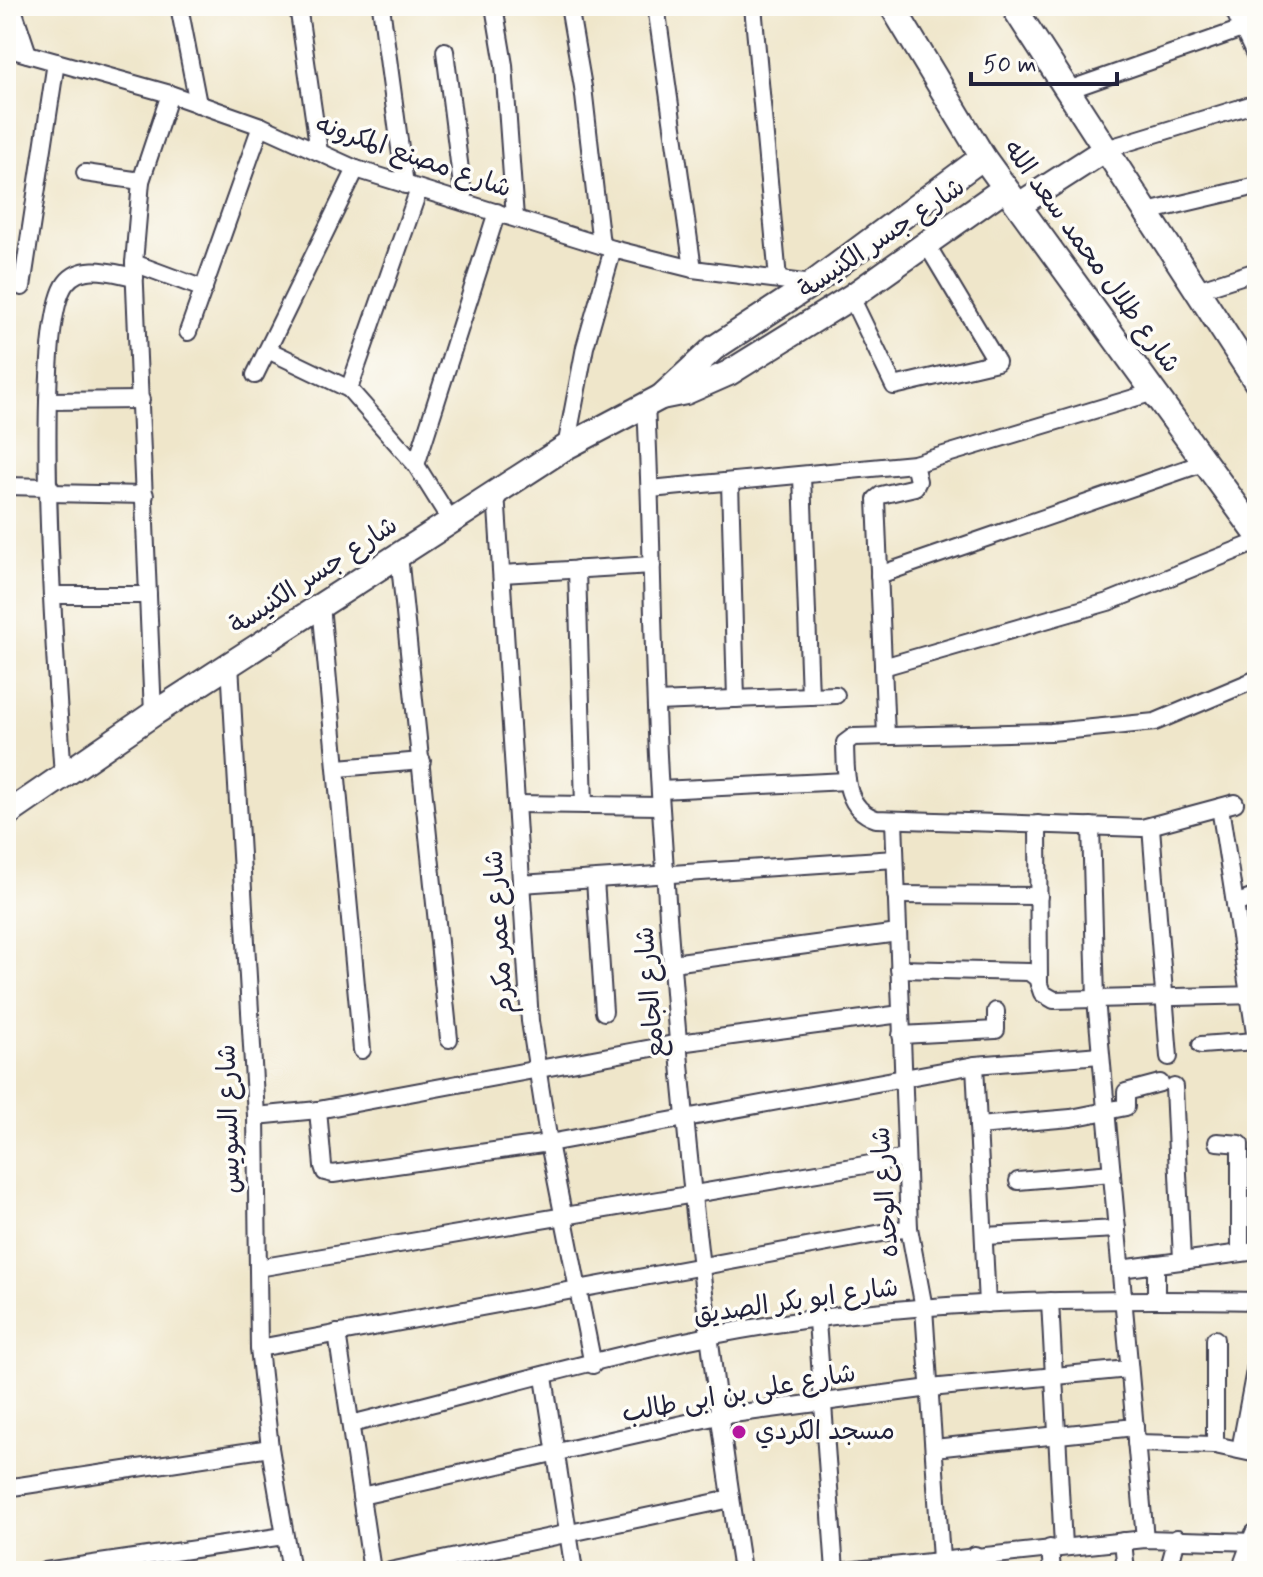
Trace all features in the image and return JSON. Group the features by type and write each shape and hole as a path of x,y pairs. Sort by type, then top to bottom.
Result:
{"main road":[{"name":"شارع طلال محمد سعد الله","path":"892,6 983,157 1257,534"},
{"path":"1013,6 1197,290 1253,367"},
{"name":"شارع جسر الكنيسة","path":"6,815 153,714 566,447 654,401 686,392 729,373 851,297 927,245 1106,149"},
{"name":"شارع جسر الكنيسة","path":"654,401 714,348 812,284 983,157"},
{"path":"1244,1571 1256,1540"}],"street":[{"path":"12,6 28,54"},
{"path":"179,6 198,104"},
{"path":"298,6 319,152"},
{"path":"349,389 412,187 381,6"},
{"path":"494,6 504,65 515,218"},
{"path":"566,447 607,247 569,6"},
{"path":"656,6 693,269"},
{"path":"753,6 778,279"},
{"path":"1232,6 1257,59"},
{"path":"1068,90 1242,29"},
{"name":"شارع مصنع المكرونه","path":"6,48 170,94 261,126 356,169 607,247 693,269 812,284"},
{"path":"445,51 464,202"},
{"path":"22,287 56,62"},
{"path":"153,714 134,270 141,181 170,94"},
{"path":"1106,149 1257,103"},
{"path":"188,332 261,126"},
{"path":"255,375 356,169"},
{"path":"85,173 141,181"},
{"path":"1147,212 1257,186"},
{"path":"416,465 497,212"},
{"path":"851,297 894,386 997,362 927,245"},
{"path":"63,776 52,595 48,401 52,339 60,296 66,283 90,270 134,270 204,289"},
{"path":"1197,290 1257,271"},
{"path":"268,350 349,389 416,465 451,521"},
{"path":"650,489 914,464 1154,392"},
{"path":"48,401 141,400"},
{"name":"شارع الجامع","path":"654,401 650,489 665,877 718,1416 742,1571"},
{"path":"879,575 1206,462"},
{"path":"886,736 876,499 878,495 915,487 918,481 914,464"},
{"path":"802,476 810,696"},
{"path":"730,482 736,699"},
{"path":"6,486 145,495"},
{"name":"شارع عمر مكرم","path":"496,492 536,1070 593,1365"},
{"path":"883,667 1108,602 1257,542"},
{"path":"399,555 449,1039"},
{"path":"502,574 652,565"},
{"path":"577,569 584,805"},
{"path":"52,595 148,595"},
{"path":"321,605 362,1050"},
{"name":"شارع السويس","path":"230,664 256,1116 259,1348 270,1448 291,1571"},
{"path":"1201,1045 1257,1043 1253,995 1235,904 1228,805 1151,827 876,819 861,811 850,798 847,781 848,739 1051,732 1155,722 1257,679"},
{"path":"656,702 836,695"},
{"path":"338,768 422,761"},
{"path":"516,804 584,805 847,781"},
{"name":"شارع الوحده","path":"894,820 909,1228 924,1308 941,1559"},
{"path":"1038,824 1039,984"},
{"path":"1091,826 1100,1055 1145,1539"},
{"path":"1151,827 1169,1057"},
{"path":"521,884 665,877 895,859"},
{"path":"595,880 604,1012"},
{"path":"896,895 1039,896"},
{"path":"1235,904 1257,896"},
{"path":"672,963 898,933"},
{"path":"899,969 1025,972 1035,975 1042,993 1050,1000 1253,995"},
{"path":"901,1035 996,1030 996,1011"},
{"path":"256,1116 318,1110 679,1043 901,1014"},
{"path":"318,1110 323,1166 328,1174 549,1143 975,1065 1100,1055"},
{"path":"975,1065 987,1304"},
{"path":"978,1126 1071,1118 1126,1107 1126,1092 1167,1085 1182,1260"},
{"path":"1120,1269 1249,1252 1240,1144 1217,1142"},
{"path":"258,1268 906,1158"},
{"path":"1018,1181 1112,1173"},
{"path":"259,1348 909,1228"},
{"path":"984,1236 1117,1229"},
{"path":"1156,1264 1156,1299"},
{"path":"1050,1301 1057,1435 1056,1547 1052,1571"},
{"name":"شارع ابو بكر الصديق","path":"351,1424 710,1336 817,1321 924,1308 1050,1301 1257,1301"},
{"path":"817,1321 835,1571"},
{"path":"337,1333 372,1571"},
{"path":"1215,1339 1215,1445"},
{"path":"934,1448 1057,1435 1135,1435 1249,1452 1257,1360"},
{"name":"شارع على بن ابى طالب","path":"361,1496 718,1416 930,1388 1129,1369"},
{"path":"544,1377 574,1571"},
{"path":"6,1488 270,1448"},
{"path":"390,1571 731,1499"},
{"path":"45,1571 284,1536"},
{"path":"1168,1571 1177,1538"},
{"path":"846,1571 910,1567 941,1559 976,1563 1056,1547 1145,1539 1256,1540"},
{"path":"1123,1541 1126,1571"}],"place":[{"name":"مسجد الكردي","path":"739,1432"}]}
